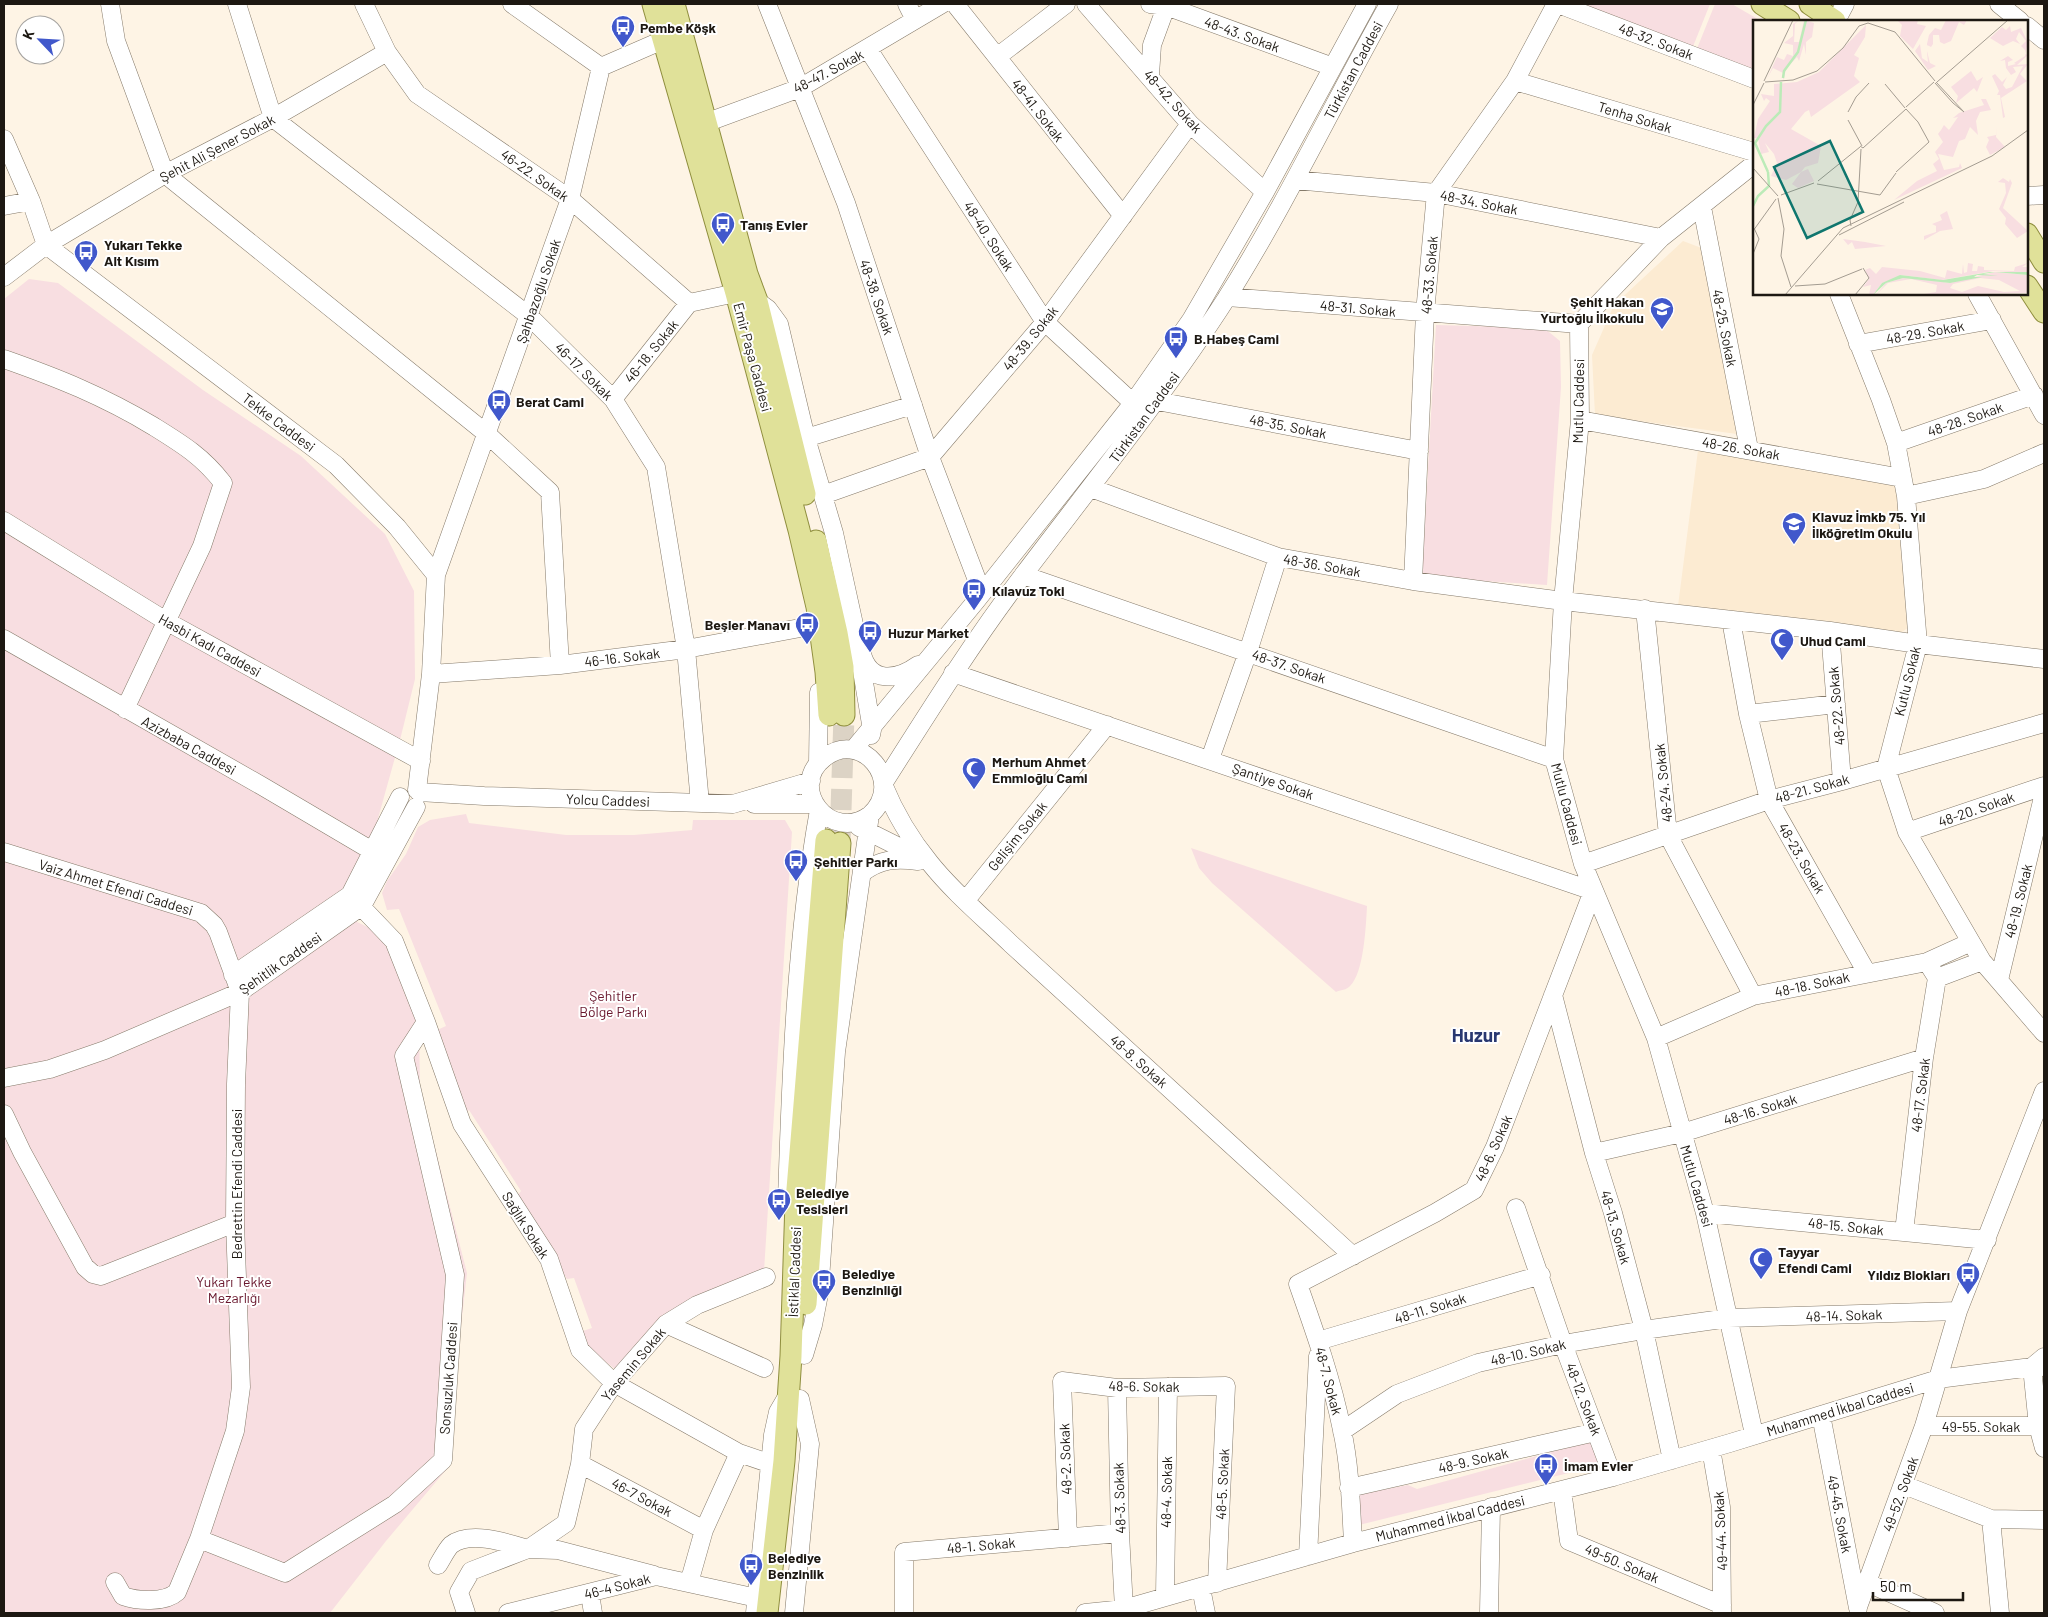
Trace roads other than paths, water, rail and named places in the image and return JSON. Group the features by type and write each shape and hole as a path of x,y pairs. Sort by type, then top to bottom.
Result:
{"main road":[{"name":"Emir Paşa Caddesi","path":"653,4 736,293 799,530 817,607 826,672 836,715 842,667 832,602 757,301 674,4"},
{"path":"1762,4 1787,20"},
{"path":"1810,4 1834,20"},
{"path":"2028,236 2044,262"},
{"path":"2028,288 2044,312"},
{"name":"İstiklal Caddesi","path":"781,1613 798,1353 822,1066 833,841"},
{"name":"İstiklal Caddesi","path":"760,1608 795,1396"}],"street":[{"path":"110,4 116,41 165,174 487,434 550,492 560,665"},
{"path":"237,4 273,118"},
{"name":"46-22. Sokak","path":"364,4 388,52 418,94 570,199 689,303"},
{"path":"512,4 601,66 663,40"},
{"name":"48-38. Sokak","path":"767,4 846,203 930,457 982,593"},
{"path":"907,4 915,20"},
{"name":"48-47. Sokak","path":"708,122 800,88 942,4"},
{"name":"48-41. Sokak","path":"955,4 1123,216"},
{"path":"997,57 1066,4"},
{"name":"48-42. Sokak","path":"1086,4 1150,75 1190,124 1265,192"},
{"path":"1150,75 1152,45 1161,4"},
{"name":"48-43. Sokak","path":"1161,4 1333,67"},
{"name":"Türkistan Caddesi","path":"860,753 872,730 1133,403 1191,320 1265,192 1367,4"},
{"name":"Türkistan Caddesi","path":"883,784 953,673 1023,575 1157,401 1226,297 1295,180 1389,4"},
{"name":"48-32. Sokak","path":"1557,4 1753,78"},
{"name":"48-33. Sokak","path":"1413,581 1425,314 1436,194 1515,81 1557,4"},
{"path":"1837,20 1845,4"},
{"path":"1999,4 2019,20"},
{"path":"2028,27 2044,40"},
{"name":"48-40. Sokak","path":"868,49 1045,322 1133,403"},
{"name":"Şehit Ali Şener Sokak","path":"4,277 46,245 165,174 273,118 388,52"},
{"name":"Şahbazoğlu Sokak","path":"436,575 570,199 601,66"},
{"name":"Tenha Sokak","path":"1515,81 1753,152"},
{"name":"46-17. Sokak","path":"273,118 529,316 613,399 656,467 686,649 700,803"},
{"name":"48-39. Sokak","path":"930,457 1045,322 1190,124"},
{"path":"4,139 31,201 46,245"},
{"path":"1579,324 1661,238 1753,165"},
{"name":"48-34. Sokak","path":"1295,180 1436,194 1661,238"},
{"path":"2028,196 2044,195"},
{"path":"4,206 31,201"},
{"name":"48-25. Sokak","path":"1702,207 1748,449"},
{"name":"Tekke Caddesi","path":"46,245 336,466 397,527 436,575"},
{"path":"689,303 736,293"},
{"name":"Kutlu Sokak","path":"1839,295 1882,400 1896,443 1906,496 1918,644 1886,768"},
{"path":"1978,295 2044,415"},
{"name":"48-31. Sokak","path":"1226,297 1425,314 1579,324"},
{"path":"757,301 768,310 779,324 806,438 834,533 855,629 872,730"},
{"name":"46-18. Sokak","path":"613,399 689,303"},
{"name":"48-29. Sokak","path":"1858,344 1992,320"},
{"name":"Mutlu Caddesi","path":"1579,324 1580,420 1563,601 1554,759 1583,864 1656,1038 1706,1213 1754,1434"},
{"path":"746,332 749,373 809,613 818,692 818,764 811,781 811,792 817,807 810,862 790,1095 784,1286 788,1338 798,1353 813,1325 819,1294 836,1052 869,823 880,801 883,784"},
{"path":"4,358 80,387 118,405 186,446 209,464 223,483 202,546 125,709"},
{"name":"48-28. Sokak","path":"1896,443 2034,394"},
{"name":"48-35. Sokak","path":"1157,401 1419,451"},
{"path":"806,438 914,405"},
{"name":"48-26. Sokak","path":"1580,420 1902,478"},
{"path":"1906,496 1984,479 2044,453"},
{"path":"823,495 930,457"},
{"name":"48-36. Sokak","path":"1091,488 1278,557 1413,581 1563,601 1830,631 2044,659"},
{"name":"Hasbi Kadı Caddesi","path":"4,521 166,621 421,761"},
{"path":"1210,759 1248,652 1278,557"},
{"path":"412,797 421,761 432,674 436,575"},
{"name":"48-37. Sokak","path":"1023,575 1554,759"},
{"name":"48-24. Sokak","path":"1645,609 1668,835 1753,996"},
{"name":"48-23. Sokak","path":"1731,620 1748,714 1769,800 1867,973"},
{"name":"46-16. Sokak","path":"432,674 560,665 686,649 811,626"},
{"path":"855,629 865,665 871,671 886,677 902,676 929,658"},
{"name":"48-22. Sokak","path":"1830,631 1842,781"},
{"name":"Azizbaba Caddesi","path":"4,639 374,852"},
{"name":"Şantiye Sokak","path":"953,673 1593,891"},
{"path":"1748,714 1836,704"},
{"name":"48-21. Sokak","path":"1583,864 1769,800 2044,723"},
{"name":"Gelişim Sokak","path":"966,900 1107,725"},
{"path":"818,764 835,752 860,753 879,769 892,806 930,863"},
{"path":"1886,768 1907,832 1982,961 2044,1033"},
{"name":"Yolcu Caddesi","path":"733,804 811,781"},
{"name":"48-20. Sokak","path":"1907,832 2044,786"},
{"name":"48-19. Sokak","path":"1999,980 2044,793"},
{"name":"Yolcu Caddesi","path":"412,797 484,796 817,807"},
{"name":"Şehitlik Caddesi","path":"233,975 356,901 374,852 412,797"},
{"name":"Şehitlik Caddesi","path":"4,1078 50,1069 105,1050 240,992 356,901 412,797"},
{"path":"817,807 835,821 869,823 930,863"},
{"name":"Vaiz Ahmet Efendi Caddesi","path":"4,852 201,914 214,925 218,932 240,992"},
{"path":"862,873 884,860 900,858 930,863"},
{"name":"48-8. Sokak","path":"930,863 1011,944 1353,1256"},
{"name":"48-6. Sokak","path":"1318,1341 1298,1284 1436,1212 1474,1190 1496,1147 1593,891"},
{"name":"Sağlık Sokak","path":"356,901 394,941 426,1022 462,1124 549,1259 580,1350 614,1383 739,1453 771,1464"},
{"name":"48-18. Sokak","path":"1656,1038 1753,996 1927,962 1971,942"},
{"path":"1927,962 1938,978 1982,961"},
{"name":"48-17. Sokak","path":"1904,1232 1924,1058 1938,978"},
{"name":"Bedrettin Efendi Caddesi","path":"115,1582 123,1596 130,1598 155,1599 172,1596 179,1588 199,1538 236,1431 241,1387 235,1223 236,1084 240,992"},
{"name":"48-13. Sokak","path":"1553,995 1594,1153 1613,1213 1644,1330 1672,1460"},
{"name":"Sonsuzluk Caddesi","path":"199,1538 285,1572 395,1504 443,1460 455,1275 404,1056 426,1022"},
{"name":"48-16. Sokak","path":"1594,1153 1682,1133 1924,1058"},
{"name":"49-52. Sokak","path":"1858,1610 1924,1426 1958,1311 2044,1092"},
{"path":"4,1114 22,1152 85,1267 93,1274 101,1276 235,1223"},
{"name":"48-12. Sokak","path":"1516,1208 1541,1275 1563,1344 1613,1476"},
{"name":"48-15. Sokak","path":"1706,1213 1987,1240"},
{"name":"48-11. Sokak","path":"1318,1341 1541,1275"},
{"name":"Yasemin Sokak","path":"528,1549 566,1523 580,1464 584,1429 614,1383 666,1324 697,1305 766,1278"},
{"name":"48-14. Sokak","path":"1729,1318 1958,1311"},
{"name":"48-10. Sokak","path":"1342,1430 1397,1394 1478,1364 1563,1344 1729,1318"},
{"path":"666,1324 764,1368"},
{"name":"48-7. Sokak","path":"1318,1341 1342,1430 1353,1544"},
{"name":"48-7. Sokak","path":"1308,1556 1318,1341"},
{"path":"2040,1363 2038,1426 2044,1448"},
{"name":"Muhammed İkbal Caddesi","path":"1085,1613 1124,1609 1308,1556 1672,1460 1938,1379 2040,1363"},
{"name":"48-6. Sokak","path":"1062,1381 1116,1388 1226,1386"},
{"name":"48-2. Sokak","path":"1062,1381 1068,1538"},
{"name":"48-5. Sokak","path":"1206,1613 1226,1386"},
{"name":"48-4. Sokak","path":"1165,1598 1168,1387"},
{"name":"48-3. Sokak","path":"1116,1388 1124,1609"},
{"path":"760,1608 773,1435 778,1412 795,1396 810,1444 794,1613"},
{"name":"49-45. Sokak","path":"1821,1415 1858,1610"},
{"name":"49-55. Sokak","path":"1924,1426 2038,1426"},
{"name":"48-9. Sokak","path":"1349,1488 1596,1432"},
{"name":"49-44. Sokak","path":"1711,1449 1721,1507 1722,1609"},
{"path":"689,1583 704,1530 739,1453"},
{"name":"46-7 Sokak","path":"580,1464 704,1530"},
{"path":"1904,1485 1991,1519 2044,1520"},
{"name":"49-50. Sokak","path":"1562,1490 1569,1541 1722,1609"},
{"path":"1489,1613 1491,1507"},
{"path":"1991,1519 2000,1613"},
{"name":"48-1. Sokak","path":"904,1613 904,1552 1120,1533"},
{"path":"438,1565 450,1546 461,1540 479,1538 502,1541 528,1549 558,1550 656,1576"},
{"path":"466,1613 459,1592 470,1571 528,1549"},
{"name":"46-4 Sokak","path":"508,1613 656,1576 689,1583 760,1608"},
{"path":"1868,1583 1935,1613"},
{"path":"590,1594 594,1613"}],"tunnel":[{"path":"840,842 844,715"}],"place":[{"name":"Pembe Köşk","path":"623,48"},
{"name":"Tanış Evler","path":"723,245"},
{"name":"Yukarı Tekke Alt Kısım","path":"86,273"},
{"name":"Şehit Hakan Yurtoğlu İlkokulu","path":"1662,330"},
{"name":"B.Habeş Cami","path":"1176,359"},
{"name":"Berat Cami","path":"499,422"},
{"name":"Klavuz İmkb 75. Yıl İlköğretim Okulu","path":"1794,545"},
{"name":"Kılavuz Toki","path":"974,611"},
{"name":"Beşler Manavı","path":"807,645"},
{"name":"Huzur Market","path":"870,653"},
{"name":"Uhud Cami","path":"1782,661"},
{"name":"Merhum Ahmet Emmioğlu Cami","path":"974,790"},
{"name":"Şehitler Parkı","path":"796,882"},
{"name":"Belediye Tesisleri","path":"779,1221"},
{"name":"Tayyar Efendi Cami","path":"1761,1280"},
{"name":"Yıldız Blokları","path":"1968,1295"},
{"name":"Belediye Benzinliği","path":"824,1302"},
{"name":"İmam Evler","path":"1546,1486"},
{"name":"Belediye Benzinlik","path":"751,1586"}],"district":[{"name":"Huzur","path":"1476,1034"}],"park label":[{"name":"Şehitler Bölge Parkı","path":"613,1004"},
{"name":"Yukarı Tekke Mezarlığı","path":"234,1289"}]}
